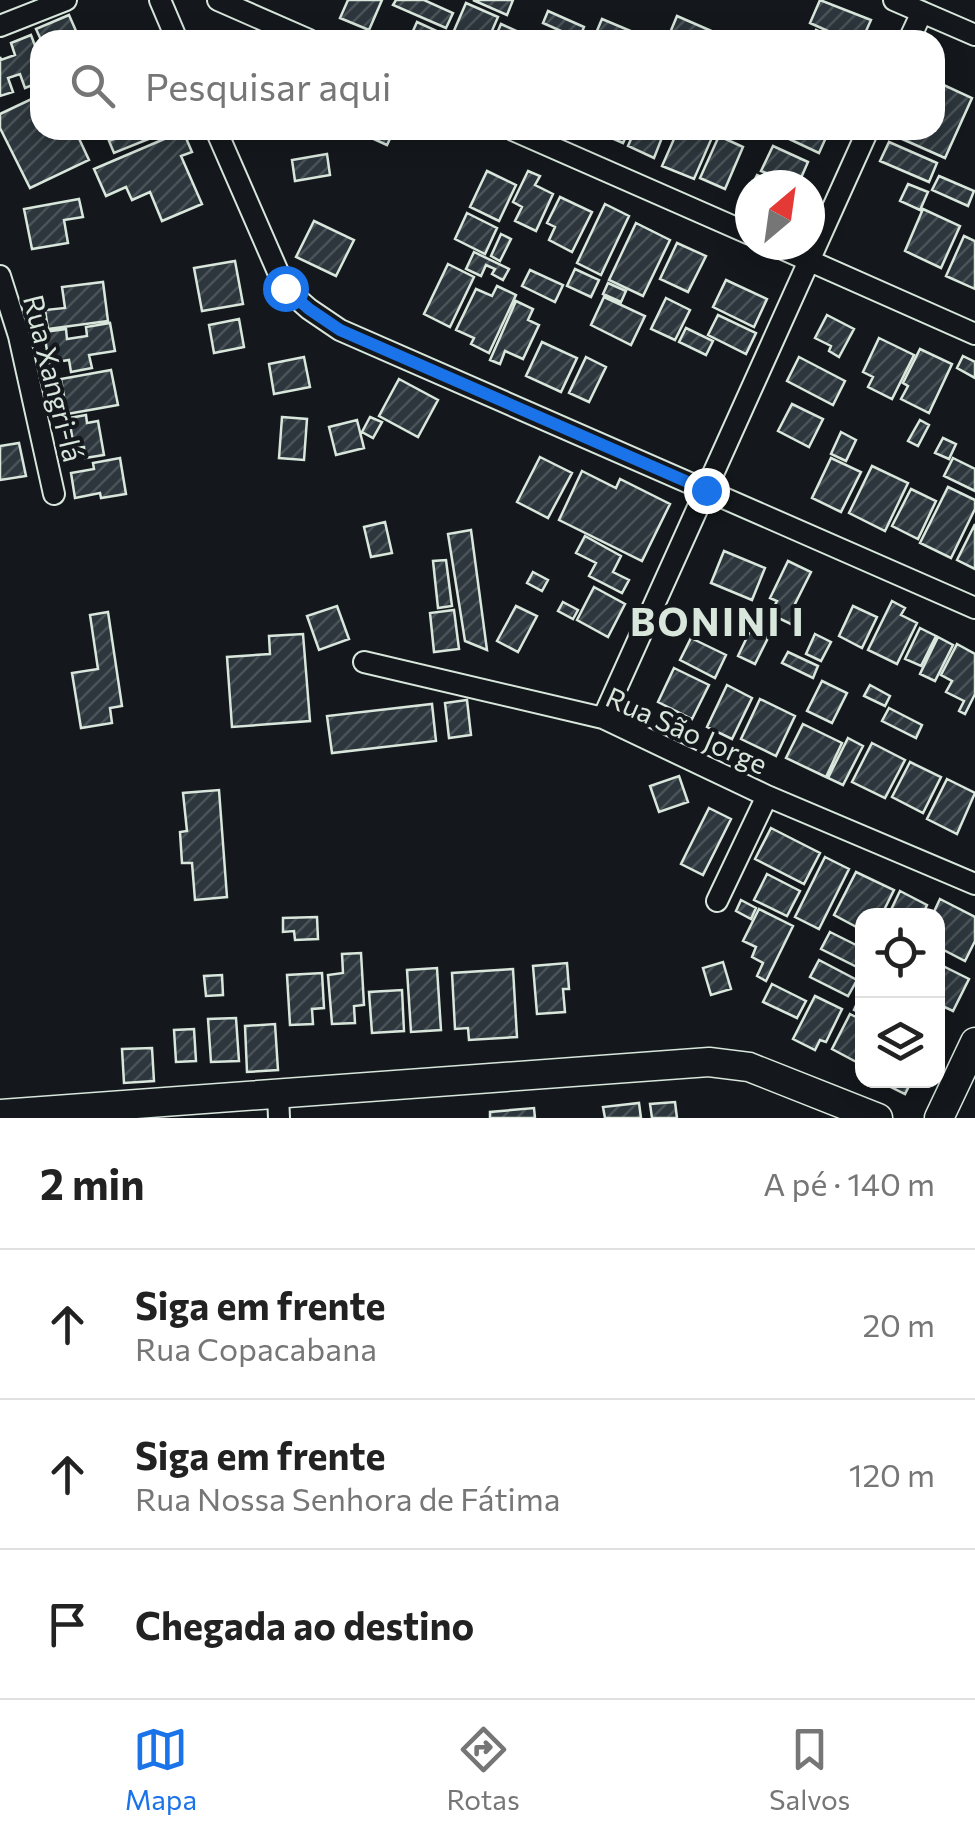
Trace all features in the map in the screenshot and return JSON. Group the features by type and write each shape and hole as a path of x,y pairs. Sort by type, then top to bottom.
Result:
{"street":[{"path":"0,26 66,0"},
{"path":"160,0 173,30"},
{"path":"218,0 286,30"},
{"path":"894,0 975,35"},
{"path":"914,30 922,12"},
{"path":"220,140 285,288 340,330 975,608"},
{"path":"536,140 735,227"},
{"path":"825,225 863,140"},
{"path":"602,718 809,260 975,334"},
{"name":"Rua Xangri-lá","path":"0,276 19,336 54,494"},
{"name":"Rua São Jorge","path":"364,662 602,718 767,796 975,884"},
{"path":"717,901 767,796"},
{"path":"939,1118 975,1042"},
{"path":"11,1115 279,1107 709,1062 750,1067 878,1118"}],"building":[{"path":"348,0 382,0 369,30 340,18"},
{"path":"396,0 424,0 453,13 446,28 393,5"},
{"path":"473,0 513,0 507,15"},
{"path":"820,0 871,20 866,30 826,30 810,23"},
{"path":"466,3 498,17 492,30 454,30"},
{"path":"548,11 584,27 559,30 543,23"},
{"path":"69,15 76,30 36,30"},
{"path":"677,16 709,30 671,30"},
{"path":"602,19 628,30 597,30"},
{"path":"417,22 435,30 413,30"},
{"path":"30,35 30,86 25,88 20,74 8,78 13,92 0,96 0,57 1,60 15,55 11,43"},
{"path":"945,86 972,98 945,158 904,140 945,140"},
{"path":"30,100 30,140 80,140 89,160 30,188 0,128 0,114"},
{"path":"111,140 146,140 114,153"},
{"path":"162,140 187,140 192,152 181,156 202,204 162,221 150,192 132,200 126,187 106,196 94,169"},
{"path":"631,140 661,140 654,158 628,146"},
{"path":"674,140 711,140 694,179 662,166"},
{"path":"717,140 743,147 725,189 700,178"},
{"path":"791,140 825,140 819,153"},
{"path":"889,142 937,163 929,182 880,161"},
{"path":"773,146 808,162 805,170 761,170"},
{"path":"327,154 330,175 295,181 292,160"},
{"path":"487,171 516,185 499,221 470,207"},
{"path":"528,171 540,176 535,185 553,194 536,231 515,221 522,207 513,202"},
{"path":"939,176 974,191 968,206 932,190"},
{"path":"908,184 928,192 920,210 900,201"},
{"path":"560,197 592,212 572,252 549,240 555,227 547,223"},
{"path":"79,199 83,217 64,220 68,243 32,249 24,209"},
{"path":"605,204 629,216 601,275 577,263"},
{"path":"923,209 960,226 941,268 905,251"},
{"path":"467,213 497,228 485,254 455,239"},
{"path":"314,221 354,240 336,276 296,257"},
{"path":"636,223 670,240 643,296 609,280"},
{"path":"501,234 511,239 500,261 491,256"},
{"path":"964,236 975,241 975,289 946,276"},
{"path":"677,243 706,256 688,292 660,279"},
{"path":"474,252 509,269 503,280 486,265 481,276 466,269"},
{"path":"235,261 243,304 202,311 194,268"},
{"path":"448,264 474,277 450,327 424,314"},
{"path":"575,269 599,280 591,297 567,286"},
{"path":"530,270 563,285 555,302 522,286"},
{"path":"726,280 767,299 754,327 713,307"},
{"path":"103,282 108,321 48,329 45,310 65,308 62,287"},
{"path":"608,283 626,291 621,302 603,294"},
{"path":"497,286 516,295 489,353 471,344 474,338 456,330 476,289 492,296"},
{"path":"604,297 645,316 631,345 591,325"},
{"path":"666,298 690,310 675,340 651,329"},
{"path":"516,301 533,309 528,320 539,325 523,359 505,351 500,364 490,360"},
{"path":"718,315 756,333 746,354 708,335"},
{"path":"827,315 854,329 839,357 829,351 831,346 815,338"},
{"path":"239,319 244,347 214,353 209,325"},
{"path":"110,323 115,351 89,355 92,368 71,372 69,360 49,363 44,332 66,329 67,339 87,336 86,327"},
{"path":"686,328 713,341 706,355 679,342"},
{"path":"879,338 914,355 892,399 868,387 873,377 863,372"},
{"path":"542,342 577,358 561,392 526,376"},
{"path":"920,349 952,364 929,413 901,399 908,386 903,383"},
{"path":"963,356 975,362 975,378 957,368"},
{"path":"304,357 310,387 274,394 269,364"},
{"path":"586,357 606,367 589,402 569,393"},
{"path":"799,357 845,381 833,405 787,381"},
{"path":"111,370 118,405 67,414 61,379"},
{"path":"399,379 438,400 418,437 379,416"},
{"path":"792,404 823,419 809,447 778,431"},
{"path":"86,415 87,423 98,421 104,455 85,458 84,447 74,448 69,418"},
{"path":"282,417 307,419 304,460 279,458"},
{"path":"370,417 382,422 373,438 362,432"},
{"path":"357,420 364,448 336,455 329,427"},
{"path":"920,420 929,425 918,446 908,441"},
{"path":"841,432 856,440 846,461 831,454"},
{"path":"943,438 956,444 949,459 935,453"},
{"path":"19,443 26,476 0,480 0,446"},
{"path":"540,457 572,473 548,518 517,502"},
{"path":"120,458 126,494 101,498 100,493 75,498 71,473 94,469 93,463"},
{"path":"831,458 861,472 841,512 812,498"},
{"path":"953,458 975,469 975,491 944,476"},
{"path":"872,466 908,483 885,531 849,513"},
{"path":"582,471 616,488 620,479 670,504 642,561 559,520"},
{"path":"948,487 975,500 975,509 951,558 920,543"},
{"path":"911,489 936,501 918,539 892,526"},
{"path":"385,522 392,553 371,557 364,527"},
{"path":"975,524 975,569 957,560"},
{"path":"471,530 487,650 465,641 448,534"},
{"path":"585,536 621,556 613,572 629,580 622,593 589,576 596,563 576,553"},
{"path":"724,551 765,568 752,600 711,583"},
{"path":"446,560 452,606 438,608 433,561"},
{"path":"788,561 811,572 794,606 803,610 795,626 770,614 777,601 770,598"},
{"path":"533,572 548,580 542,591 527,583"},
{"path":"594,587 625,604 608,637 577,620"},
{"path":"892,601 905,608 901,615 917,623 897,664 868,650"},
{"path":"563,602 578,610 573,619 558,611"},
{"path":"337,606 349,639 319,650 307,616"},
{"path":"516,606 537,616 518,652 497,641"},
{"path":"853,606 877,617 862,648 839,636"},
{"path":"454,610 459,649 434,652 430,613"},
{"path":"108,612 122,706 110,708 112,723 81,728 72,673 98,669 90,615"},
{"path":"920,628 936,636 921,666 905,659"},
{"path":"751,629 768,638 755,664 738,656"},
{"path":"303,634 310,721 232,727 227,657 270,654 269,636"},
{"path":"815,634 831,642 821,661 806,654"},
{"path":"938,637 953,645 935,681 920,674"},
{"path":"691,638 726,655 715,678 680,660"},
{"path":"957,644 975,654 975,694 965,714 959,711 964,701 946,692 952,681 941,675"},
{"path":"788,652 818,666 813,678 782,663"},
{"path":"674,668 709,685 692,719 658,702"},
{"path":"822,681 847,693 832,723 807,711"},
{"path":"727,685 752,698 732,739 707,727"},
{"path":"870,685 890,696 885,706 864,696"},
{"path":"760,699 795,716 776,756 741,739"},
{"path":"467,700 471,735 449,738 445,703"},
{"path":"432,704 436,741 332,753 327,716"},
{"path":"889,708 922,725 916,738 882,721"},
{"path":"803,724 842,743 826,777 786,758"},
{"path":"848,738 863,746 843,785 828,778"},
{"path":"872,743 905,760 885,798 852,782"},
{"path":"910,762 941,777 923,813 892,797"},
{"path":"679,776 688,802 659,812 650,786"},
{"path":"947,779 975,793 957,834 927,819"},
{"path":"219,790 227,897 195,900 192,863 182,863 180,832 187,831 183,793"},
{"path":"709,808 731,819 703,875 681,864"},
{"path":"771,828 820,853 804,884 755,859"},
{"path":"825,857 849,869 819,929 795,917"},
{"path":"856,872 894,890 885,908 855,908 855,926 834,915"},
{"path":"767,874 800,891 787,916 754,900"},
{"path":"900,891 927,905 926,908 892,908"},
{"path":"940,899 975,917 975,941 965,961 945,951 945,908 936,908"},
{"path":"741,900 756,908 751,919 736,911"},
{"path":"759,909 793,926 766,981 757,976 763,963 752,957 756,947 743,941"},
{"path":"317,917 318,939 295,940 294,931 283,932 283,918"},
{"path":"830,932 855,944 855,966 821,949"},
{"path":"361,953 364,1005 354,1006 355,1023 332,1024 328,975 343,973 342,954"},
{"path":"819,960 855,979 855,984 848,996 810,977"},
{"path":"723,962 731,989 711,995 703,968"},
{"path":"567,963 569,989 563,989 565,1012 537,1014 533,966"},
{"path":"945,967 969,979 953,1011 945,1007"},
{"path":"437,968 441,1030 411,1032 407,970"},
{"path":"513,969 517,1037 469,1040 468,1028 455,1029 452,973"},
{"path":"322,973 324,1008 312,1009 313,1024 290,1025 287,975"},
{"path":"222,975 223,995 206,996 204,976"},
{"path":"772,984 806,1001 797,1018 763,1002"},
{"path":"402,990 404,1031 372,1033 369,992"},
{"path":"815,996 842,1009 826,1042 820,1040 815,1050 793,1039"},
{"path":"850,1014 855,1016 855,1061 832,1049"},
{"path":"236,1018 239,1061 211,1062 208,1019"},
{"path":"275,1024 278,1070 247,1072 245,1026"},
{"path":"194,1029 196,1061 176,1062 174,1030"},
{"path":"152,1048 154,1081 124,1083 122,1049"},
{"path":"675,1102 677,1118 652,1118 650,1104"},
{"path":"639,1103 641,1118 605,1118 603,1107"},
{"path":"534,1108 535,1118 490,1118 490,1112"}],"district":[{"name":"BONINI I","path":"718,620"}],"route":[{"path":"285,288 340,330 706,490"}]}
